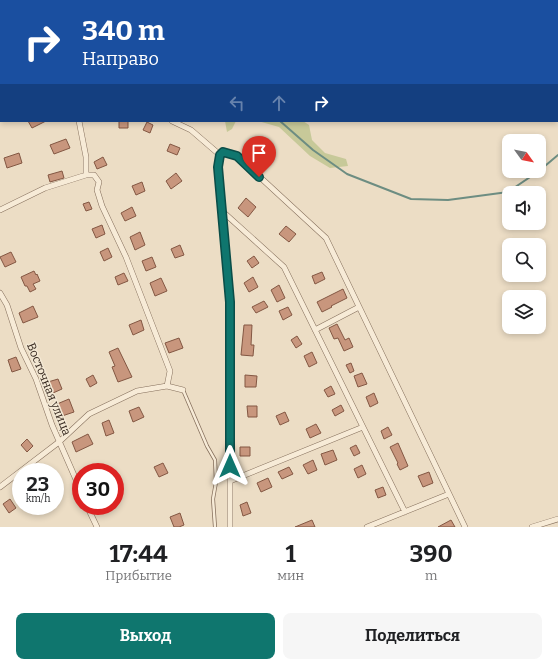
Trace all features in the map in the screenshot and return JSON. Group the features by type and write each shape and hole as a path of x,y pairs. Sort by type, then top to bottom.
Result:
{"street":[{"path":"79,122 86,157 86,175"},
{"path":"174,122 191,130 220,155"},
{"path":"220,155 223,152 237,156 326,238 465,527"},
{"path":"220,155 218,167 230,302 230,527"},
{"path":"0,210 45,188 86,175 94,175 99,182 97,190 102,206 126,257 170,371 167,386"},
{"path":"222,211 284,267 405,512"},
{"name":"Восточная улица","path":"0,293 7,305 21,348 36,380 52,425 72,470"},
{"path":"315,330 359,307"},
{"path":"0,487 60,442 89,414 137,391 167,386 183,390"},
{"path":"230,481 363,427"},
{"path":"367,527 449,494"},
{"path":"91,515 96,527"},
{"path":"532,527 558,519"}],"lane":[{"path":"183,390 207,446 215,460 216,482 213,499 215,527"}],"green space":[{"path":"225,122 236,122 232,129 227,132"},
{"path":"262,122 304,122 309,125 312,140 325,153 346,159 348,166 330,168 310,156 279,127"}],"building":[{"path":"29,122 44,122 32,128"},
{"path":"119,122 128,122 128,128 119,128"},
{"path":"147,122 153,125 150,133 143,130"},
{"path":"66,139 70,148 54,154 50,145"},
{"path":"170,144 180,148 177,155 167,151"},
{"path":"19,153 22,163 7,168 4,158"},
{"path":"103,157 107,165 97,169 94,162"},
{"path":"62,171 64,178 50,182 48,175"},
{"path":"176,173 182,181 171,189 166,181"},
{"path":"142,182 145,191 136,195 132,186"},
{"path":"246,198 256,207 248,217 238,208"},
{"path":"89,202 92,209 86,211 83,204"},
{"path":"132,207 136,216 125,221 121,213"},
{"path":"102,225 105,234 96,238 92,229"},
{"path":"286,226 296,234 289,242 279,234"},
{"path":"140,232 145,245 135,250 130,237"},
{"path":"180,245 184,255 175,258 171,249"},
{"path":"108,248 112,257 104,261 100,252"},
{"path":"11,252 16,262 5,267 0,257"},
{"path":"254,256 259,263 252,268 247,261"},
{"path":"152,257 156,267 146,271 142,261"},
{"path":"34,271 40,281 33,284 36,289 30,292 27,286 25,286 21,277"},
{"path":"322,272 325,279 315,284 312,276"},
{"path":"124,273 128,281 118,285 115,277"},
{"path":"253,277 258,287 249,292 244,283"},
{"path":"161,278 167,291 155,296 150,283"},
{"path":"279,285 285,298 277,302 271,290"},
{"path":"343,289 347,298 322,312 317,302"},
{"path":"264,301 268,307 256,313 252,307"},
{"path":"33,306 38,317 23,323 19,313"},
{"path":"288,307 292,315 283,320 279,311"},
{"path":"141,320 144,330 133,335 129,325"},
{"path":"337,324 345,340 349,338 353,347 344,351 338,338 334,339 329,328"},
{"path":"244,325 252,325 251,345 254,345 253,356 241,355"},
{"path":"297,336 302,344 296,348 291,340"},
{"path":"179,338 183,348 169,353 165,343"},
{"path":"118,348 132,377 118,382 112,367 115,366 109,352"},
{"path":"312,352 317,363 309,367 304,356"},
{"path":"16,357 21,369 12,372 8,360"},
{"path":"351,363 354,371 350,373 346,365"},
{"path":"362,373 367,384 358,387 354,376"},
{"path":"93,375 97,383 90,387 86,379"},
{"path":"245,375 257,376 256,387 245,387"},
{"path":"58,379 62,389 53,393 48,382"},
{"path":"331,386 335,394 328,397 324,390"},
{"path":"374,393 378,403 370,407 366,397"},
{"path":"69,399 74,412 62,416 57,404"},
{"path":"341,405 344,411 335,416 332,410"},
{"path":"247,406 257,406 257,417 248,417"},
{"path":"139,407 144,417 133,422 129,411"},
{"path":"285,412 289,421 280,425 276,416"},
{"path":"109,420 114,433 106,436 102,423"},
{"path":"316,424 321,433 310,438 306,429"},
{"path":"388,427 392,435 384,439 381,431"},
{"path":"88,434 93,444 76,452 72,442"},
{"path":"27,439 33,446 27,452 21,445"},
{"path":"398,443 408,466 400,470 390,447"},
{"path":"356,445 360,453 354,456 350,448"},
{"path":"240,447 250,447 250,456 240,456"},
{"path":"333,450 337,460 325,465 321,454"},
{"path":"313,460 317,470 308,474 303,465"},
{"path":"163,463 168,473 159,477 154,467"},
{"path":"362,465 366,474 358,478 354,469"},
{"path":"289,467 293,474 282,479 278,472"},
{"path":"429,472 433,483 423,487 418,476"},
{"path":"268,478 272,487 261,492 257,483"},
{"path":"383,487 386,495 378,498 375,490"},
{"path":"10,499 12,502 12,511 9,513 3,504"},
{"path":"247,502 251,513 243,516 240,505"},
{"path":"180,513 184,525 174,527 170,517"},
{"path":"312,520 315,527 295,527"},
{"path":"451,520 455,527 438,527"}],"waterway":[{"path":"281,122 313,150 347,174 411,199 448,200 508,192 529,178"},
{"path":"546,165 558,155"}],"route":[{"path":"230,466 230,302 218,167 220,155 223,152 237,156 259,177"}]}
